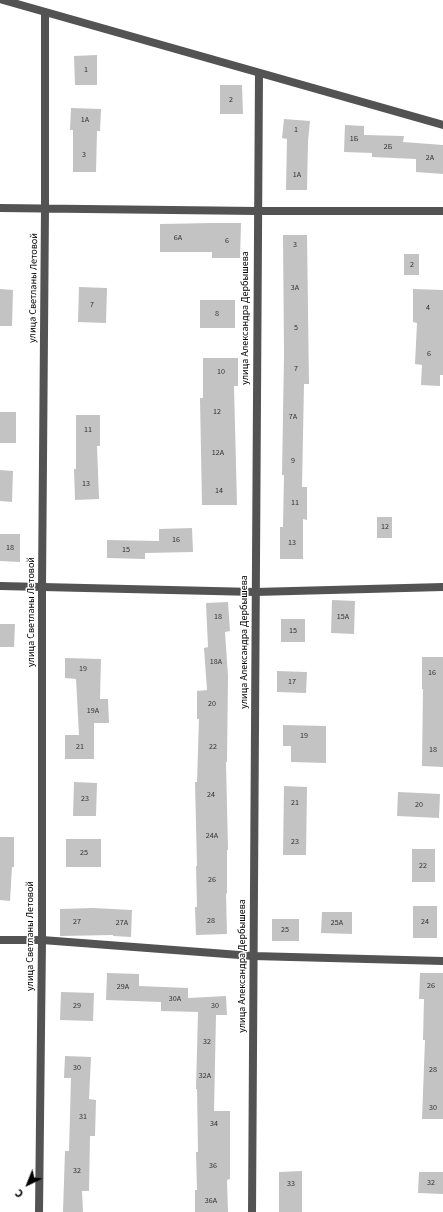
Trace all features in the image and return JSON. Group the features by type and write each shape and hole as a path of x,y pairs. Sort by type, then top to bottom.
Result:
{"street":[{"path":"3,0 443,125"},
{"name":"улица Светланы Летовой","path":"39,1212 42,940 45,13"},
{"name":"улица Александра Дербышева","path":"252,1212 258,72"},
{"path":"0,208 257,211 443,211"},
{"path":"0,586 255,592 443,586"},
{"path":"0,940 42,940 253,956 443,961"}],"building":[{"path":"97,55 97,85 75,85 74,56"},
{"path":"220,85 242,85 243,114 220,114"},
{"path":"71,108 101,109 100,131 97,131 96,172 73,172 73,130 70,130"},
{"path":"284,119 310,121 307,190 286,190 287,139 282,138"},
{"path":"345,125 364,126 364,135 404,136 403,142 443,145 443,174 416,172 416,159 372,157 372,153 344,152"},
{"path":"241,223 240,258 212,258 212,252 160,252 160,224"},
{"path":"283,235 307,235 309,384 304,384 302,487 307,487 307,520 303,519 303,559 280,559 280,527 283,527 284,475 282,475 284,355"},
{"path":"404,254 419,254 419,275 404,275"},
{"path":"79,287 107,288 106,323 78,322"},
{"path":"0,289 13,290 12,326 0,326"},
{"path":"413,289 443,290 443,375 440,375 440,386 421,385 422,365 415,364 417,323 413,322"},
{"path":"200,300 235,300 235,328 200,328"},
{"path":"203,358 238,358 238,386 234,386 237,505 202,505 200,398 203,398"},
{"path":"0,412 16,412 16,443 0,443"},
{"path":"76,415 100,415 100,446 97,446 99,499 75,500 74,469 76,469"},
{"path":"0,470 13,471 12,502 0,501"},
{"path":"377,517 392,517 392,538 377,538"},
{"path":"192,528 193,552 145,553 145,559 107,558 107,540 159,541 159,529"},
{"path":"0,534 20,534 20,562 0,561"},
{"path":"332,600 355,601 354,634 331,633"},
{"path":"228,602 230,631 225,632 228,676 226,762 228,850 226,894 227,934 196,935 195,907 197,907 197,866 195,782 197,782 199,719 197,719 197,691 207,690 204,648 208,647 206,603"},
{"path":"281,619 305,619 305,642 281,642"},
{"path":"0,624 15,624 14,647 0,647"},
{"path":"422,657 443,657 443,767 422,766"},
{"path":"65,658 101,659 100,699 108,699 109,723 94,723 94,759 65,759 65,735 79,735 76,679 65,678"},
{"path":"277,671 307,672 306,693 277,692"},
{"path":"283,725 326,726 326,763 291,762 291,746 283,746"},
{"path":"74,782 97,783 96,816 73,816"},
{"path":"284,786 307,787 306,855 283,855"},
{"path":"398,792 440,794 439,818 397,816"},
{"path":"0,837 14,837 14,867 12,867 10,901 0,900"},
{"path":"66,839 101,839 101,867 66,867"},
{"path":"412,849 435,849 435,882 412,882"},
{"path":"413,906 437,906 437,938 413,938"},
{"path":"93,908 132,910 131,937 113,935 60,936 60,909"},
{"path":"322,912 352,912 352,934 321,933"},
{"path":"272,919 299,919 299,941 272,941"},
{"path":"107,973 139,974 139,986 188,988 188,998 226,996 227,1015 216,1015 214,1111 230,1111 230,1179 227,1180 228,1212 195,1212 195,1190 197,1190 196,1152 198,1152 196,1089 198,1012 161,1011 161,1002 106,1000"},
{"path":"420,973 443,973 443,1119 422,1119 425,1040 423,1040 424,999 419,999"},
{"path":"61,992 94,993 93,1021 60,1020"},
{"path":"65,1056 91,1057 89,1099 96,1100 95,1136 90,1136 89,1191 82,1191 83,1212 63,1212 65,1151 69,1151 71,1078 64,1078"},
{"path":"302,1171 302,1212 279,1212 279,1172"},
{"path":"419,1172 443,1172 443,1194 418,1193"}]}
